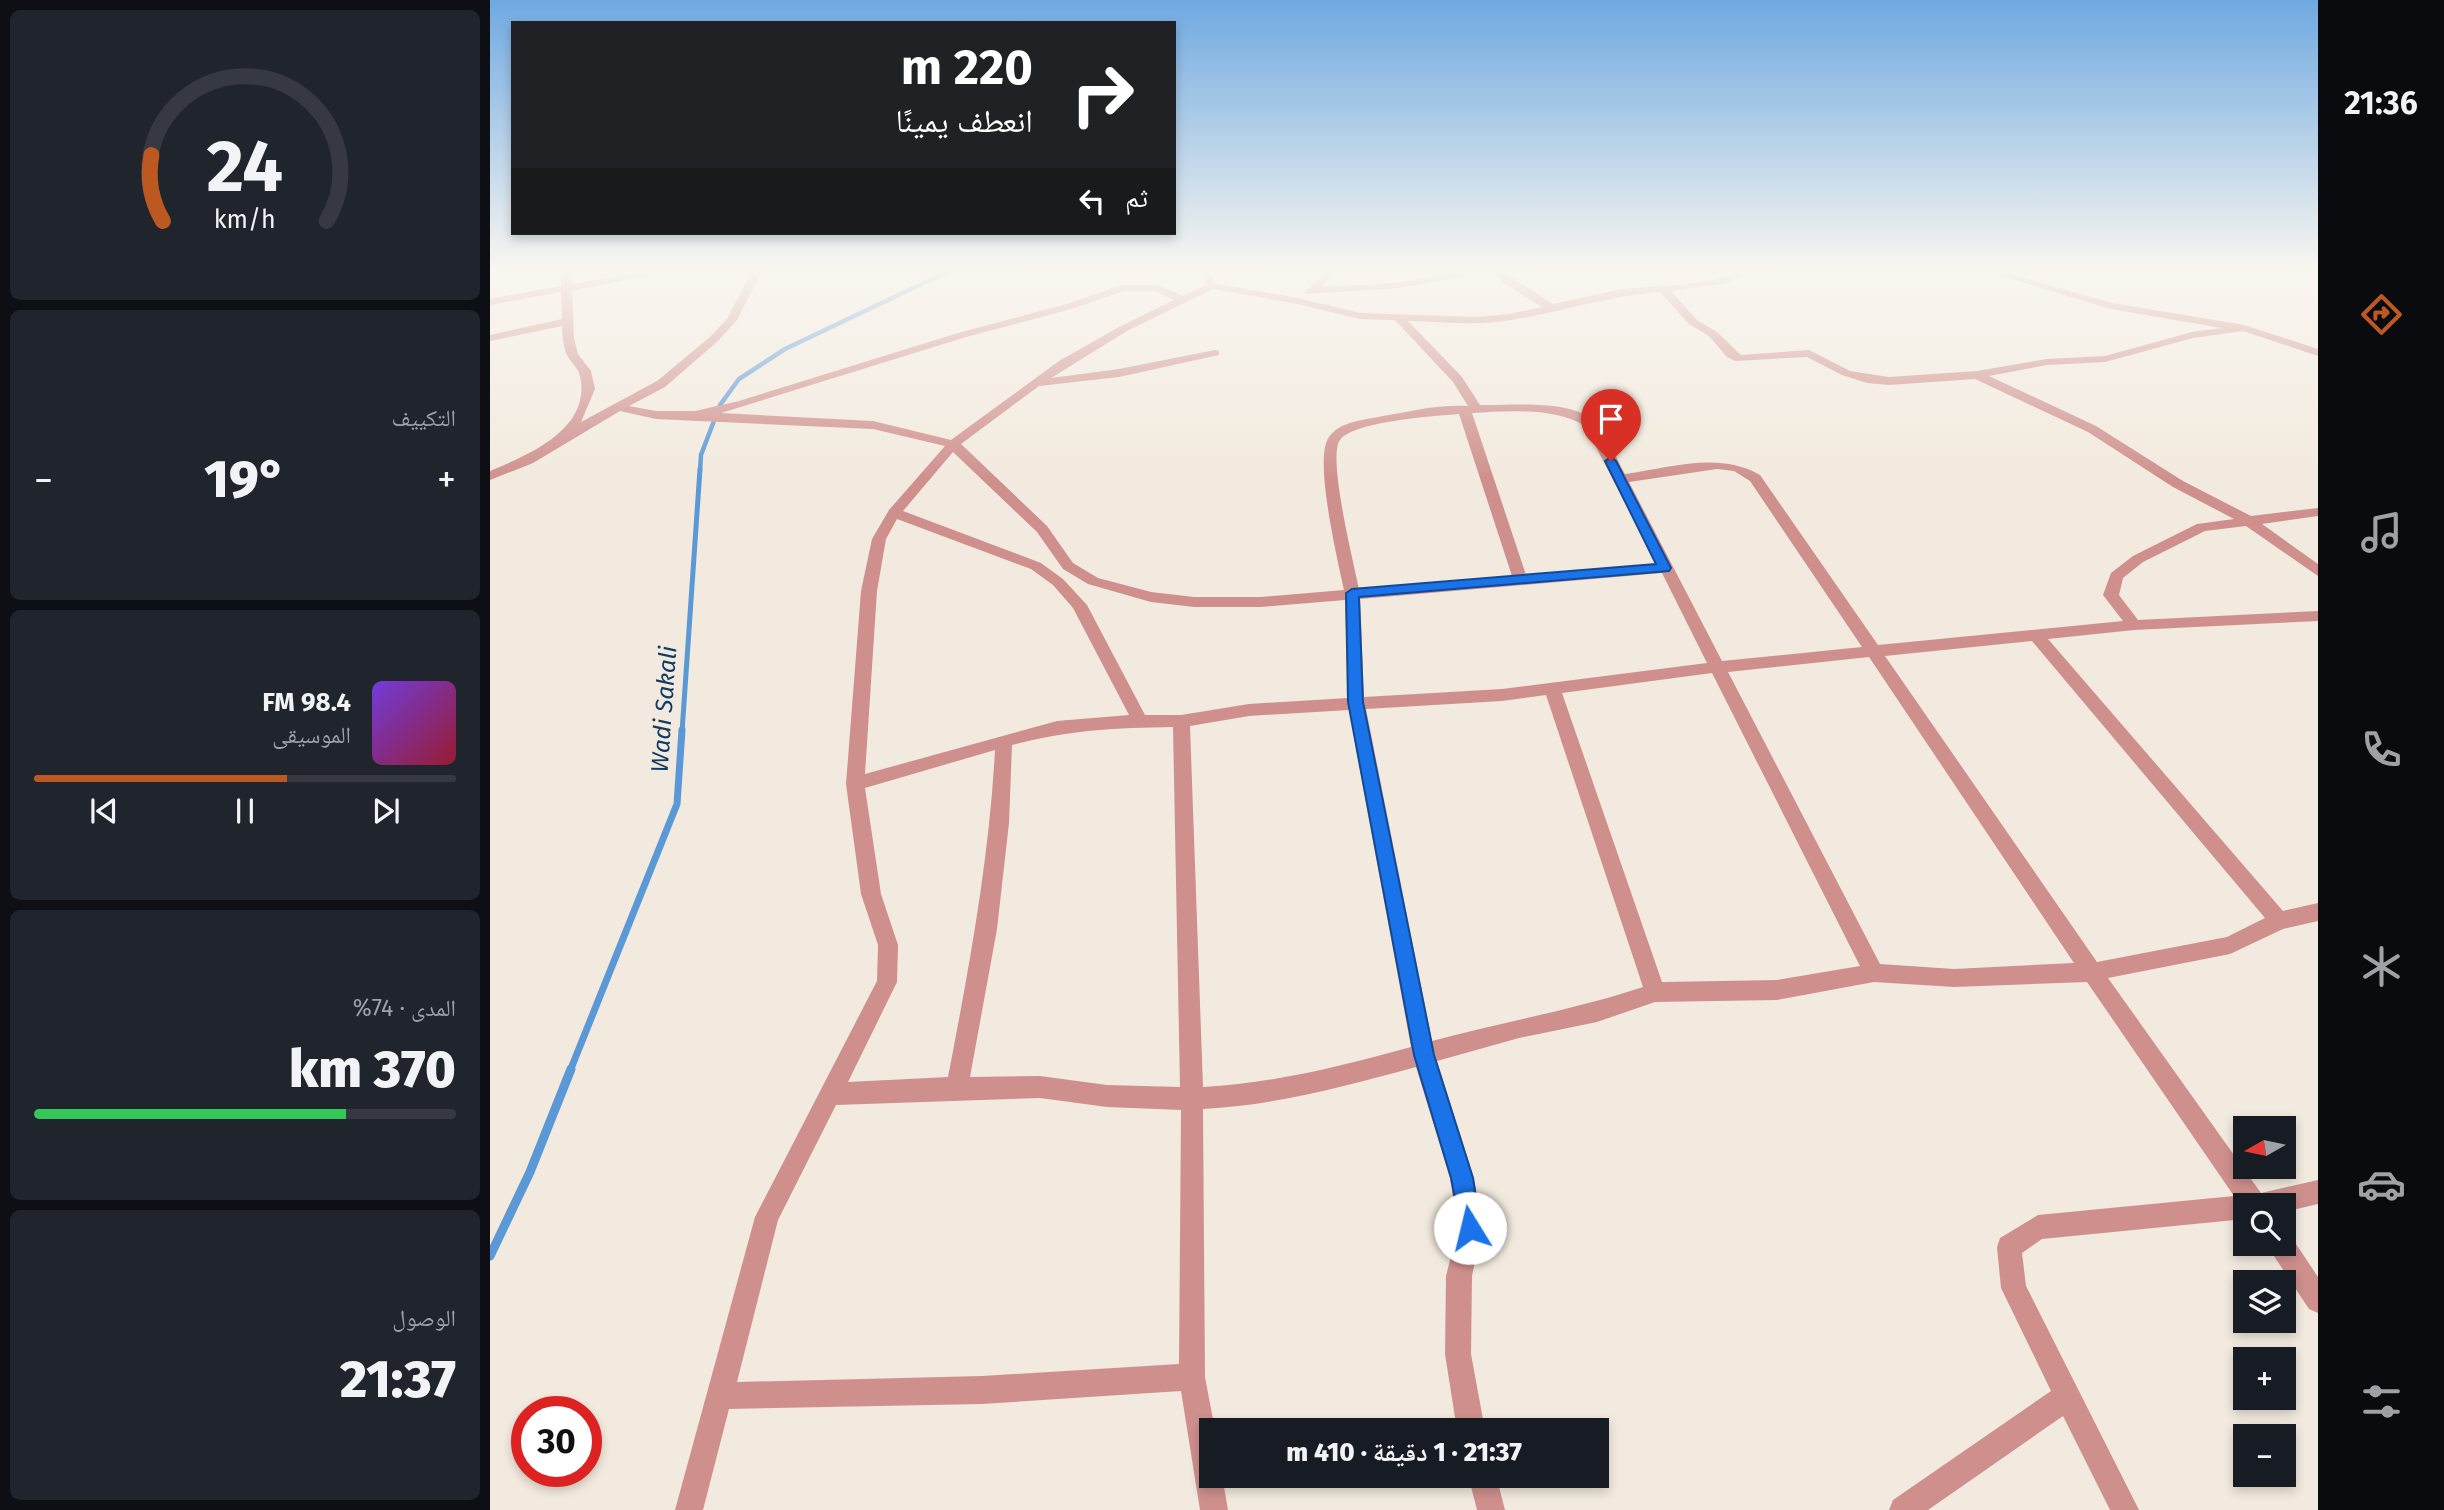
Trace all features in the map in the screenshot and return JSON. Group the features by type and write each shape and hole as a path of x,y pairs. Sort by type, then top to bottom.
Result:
{"street":[{"path":"567,435 582,409 589,389 585,371 572,354 569,339"},
{"path":"490,476 528,460 567,435 661,384 713,339"},
{"path":"695,415 754,400 948,339"},
{"path":"689,1510 767,1217 887,982 888,945 871,894 855,785 869,591 879,539 894,513 953,444 1031,384 1104,339"},
{"path":"1419,339 1458,380 1470,409 1521,581"},
{"path":"1718,339 1731,355 1739,359 1809,353 1846,373 1889,381 1977,374 2047,362 2105,359 2149,345 2180,339"},
{"path":"2277,339 2318,354"},
{"path":"1031,384 1119,373 1214,353"},
{"path":"1977,374 2092,429 2178,484 2249,521 2318,571"},
{"path":"618,407 656,415 873,425 953,444 1042,529 1068,566 1093,581 1151,597 1194,602 1261,602 1664,568"},
{"path":"1469,1418 1458,1354 1459,1276 1470,1228 1462,1178 1424,1055 1356,702 1352,593 1332,492 1330,447 1334,438 1346,428 1364,423 1470,409 1556,410 1574,414 1590,424 1621,479 1664,568 1874,973"},
{"path":"1621,479 1717,465 1738,468 1755,478 2246,1193"},
{"path":"894,513 1036,566 1058,582 1079,605 1139,719"},
{"path":"2134,625 2111,595 2116,576 2138,559 2202,527 2318,513"},
{"path":"1058,582 1068,566"},
{"path":"855,785 1058,727 1139,719 1181,721 1249,710 1356,702 1502,695 1717,667 2134,625 2318,616"},
{"path":"2037,636 2279,920"},
{"path":"1552,689 1655,992"},
{"path":"1181,721 1192,1099 1192,1377 1214,1510"},
{"path":"957,1088 987,929 1000,824 1004,741"},
{"path":"830,1094 1040,1087 1108,1097 1192,1099 1241,1096 1322,1082 1519,1028 1597,1012 1655,992 1777,990 1874,973 1954,978 2092,972 2230,945 2279,920 2318,912"},
{"path":"2296,1197 2318,1192"},
{"path":"2125,1510 2014,1287 2009,1247 2038,1227 2233,1208"},
{"path":"2289,1256 2318,1300"},
{"path":"721,1396 982,1390 1192,1377"},
{"path":"1903,1510 2068,1396"},
{"path":"1485,1488 1491,1510"}],"waterway":[{"name":"Wadi Sakali","path":"700,471 701,455 720,405 739,379 785,349 805,339"},
{"name":"Wadi Sakali","path":"682,732 700,469"},
{"name":"Wadi Sakali","path":"570,1071 677,804 682,730"},
{"name":"Wadi Sakali","path":"490,1256 530,1172 571,1069"}],"route":[{"path":"1470,1228 1462,1178 1424,1055 1356,702 1352,593 1664,568 1611,461"}]}
